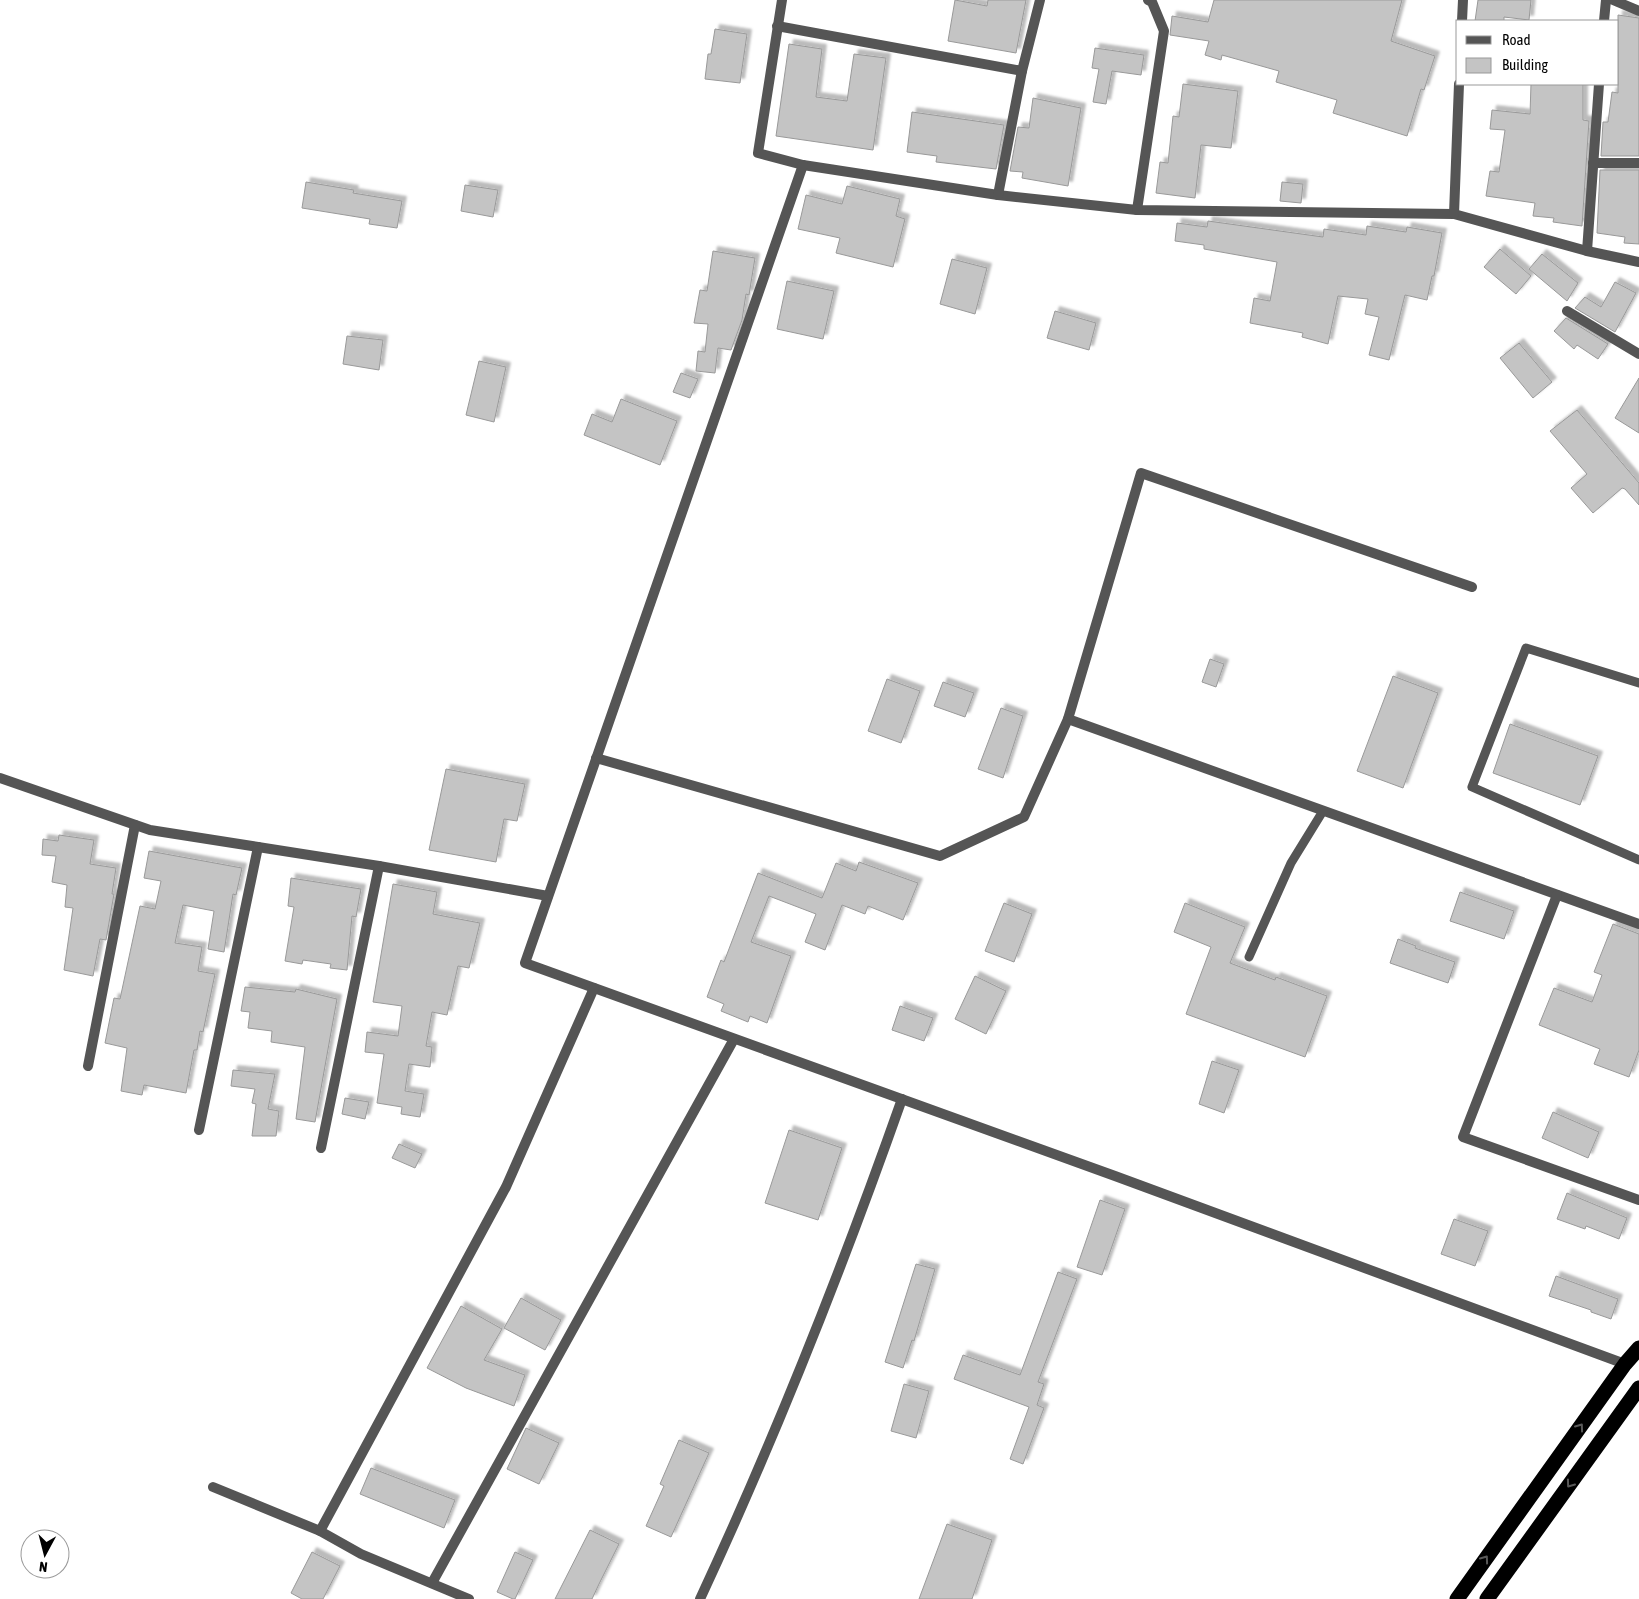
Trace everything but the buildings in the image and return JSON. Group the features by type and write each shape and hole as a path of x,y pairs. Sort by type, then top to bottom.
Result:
{"highway":[{"path":"1457,1599 1625,1364 1639,1348"},
{"path":"1487,1599 1639,1388"}],"street":[{"path":"782,0 758,153 803,165 998,195 1136,210 1454,214 1588,251 1639,262"},
{"path":"998,195 1022,71 1040,0"},
{"path":"1136,210 1164,31 1152,2 1148,0"},
{"path":"1462,20 1463,0"},
{"path":"1604,20 1606,0"},
{"path":"1613,0 1639,11"},
{"path":"778,26 1022,71"},
{"path":"1454,214 1459,85"},
{"path":"1588,251 1599,85"},
{"path":"1593,163 1639,163"},
{"path":"803,165 525,963 1625,1364"},
{"path":"1567,311 1639,354"},
{"path":"596,758 940,856 1024,817 1068,719 1142,473 1472,587"},
{"path":"1068,719 1639,924"},
{"path":"0,778 150,830 379,866 548,896"},
{"path":"88,1066 135,825"},
{"path":"198,1130 258,847"},
{"path":"321,1148 379,866"},
{"path":"1557,895 1463,1137 1639,1200"},
{"path":"320,1531 506,1187 594,988"},
{"path":"432,1583 734,1039"},
{"path":"700,1599 759,1472 850,1245 902,1099"},
{"path":"213,1488 320,1531 361,1554 469,1599"}],"lane":[{"path":"1639,683 1526,648 1472,787 1639,860"},
{"path":"1249,957 1292,862 1323,810"}]}
